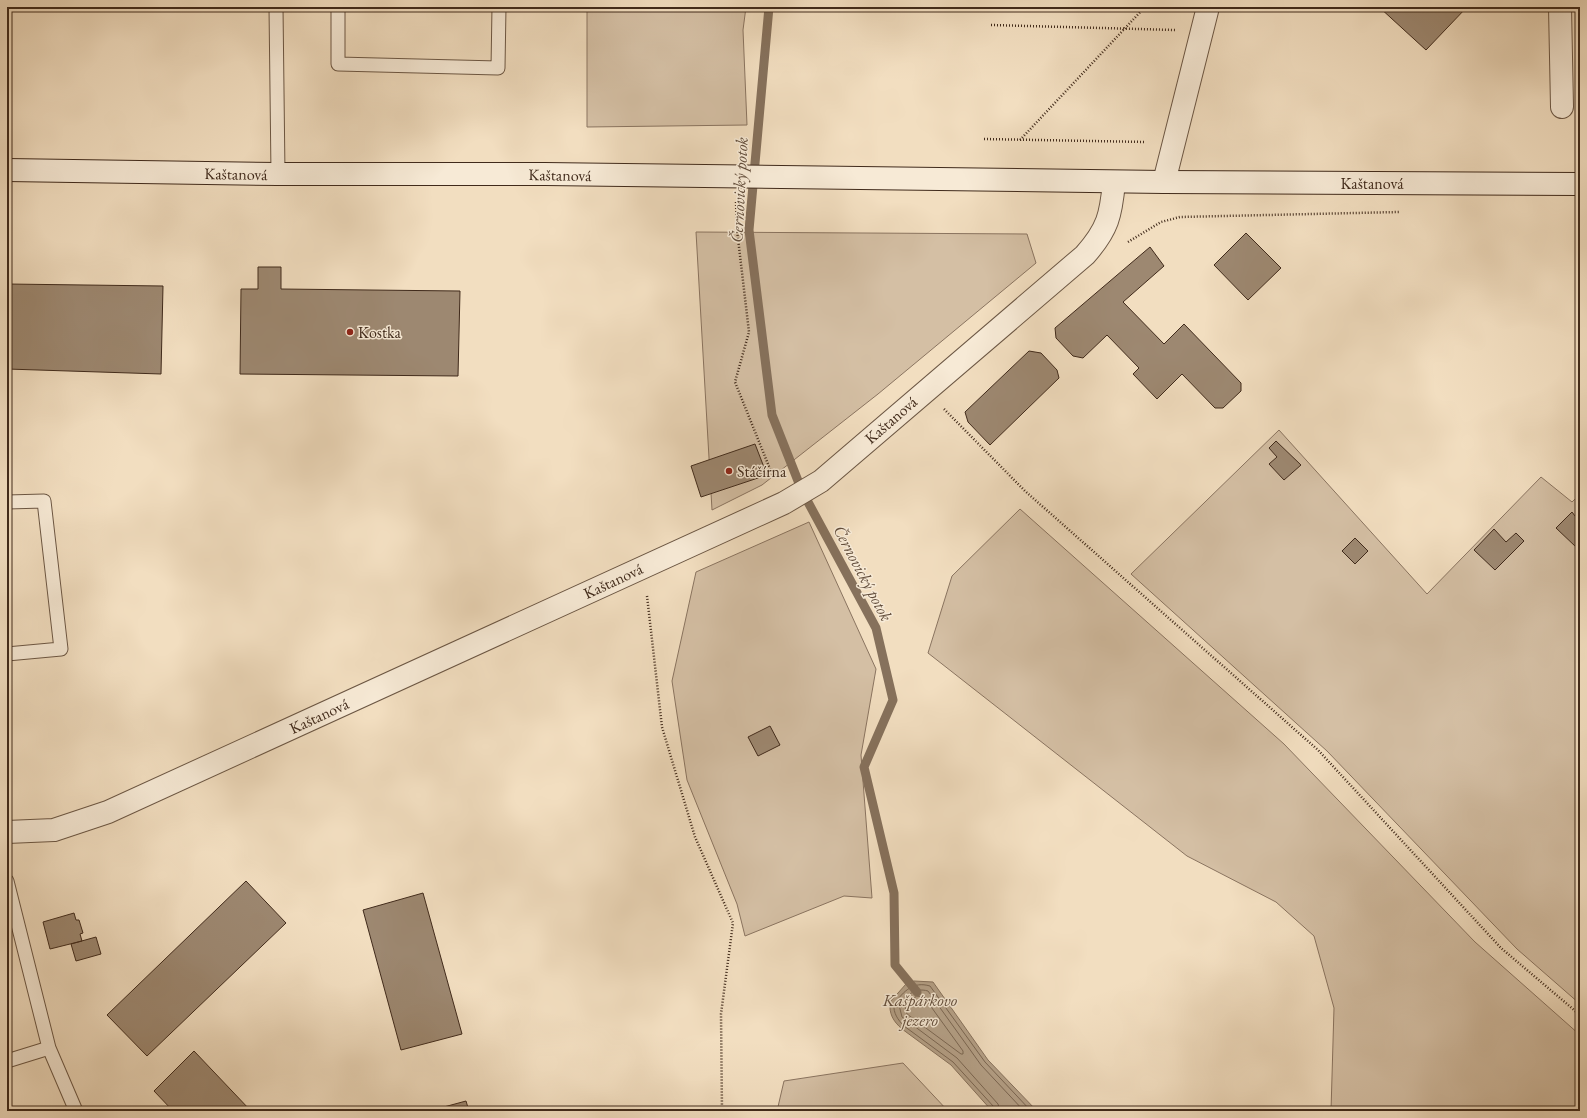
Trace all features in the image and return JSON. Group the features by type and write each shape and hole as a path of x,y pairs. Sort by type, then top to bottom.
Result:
{"street":[{"path":"1164,182 1208,7"},
{"path":"1560,7 1562,107"},
{"name":"Kaštanová","path":"7,170 278,174 545,174 1114,182 1580,184"},
{"name":"Kaštanová","path":"7,832 54,830 108,812 784,503 821,481 927,389 1068,271 1096,242 1104,230 1110,216 1114,182"}],"lane":[{"path":"276,7 278,174"},
{"path":"338,7 338,64 498,68 499,7"},
{"path":"7,502 44,501 61,649 7,654"},
{"path":"7,880 49,1048 75,1110"},
{"path":"7,1060 49,1048"}],"path":[{"path":"1020,140 1145,7"},
{"path":"991,25 1202,30"},
{"path":"984,139 1174,143"},
{"path":"736,177 737,230 749,332 735,382 784,503"},
{"path":"1125,245 1161,222 1180,217 1400,212"},
{"path":"927,389 940,405 1025,491 1318,750 1501,948 1580,1015"},
{"path":"644,567 662,727 695,837 732,923 721,1014 722,1111"}],"shaded area":[{"path":"587,7 746,7 743,30 747,125 587,127"},
{"path":"696,232 1027,234 1036,263 878,394 762,485 712,510"},
{"path":"1279,430 1427,594 1541,477 1572,502 1580,494 1580,1004 1517,949 1327,751 1131,574"},
{"path":"1020,509 1284,744 1475,942 1580,1035 1580,1111 1331,1111 1334,1008 1314,936 1276,902 1187,856 928,653 952,576"},
{"path":"809,522 876,669 861,755 872,898 844,896 745,936 737,904 687,780 672,681 696,572"},
{"path":"903,1063 948,1111 777,1111 784,1081"}],"water":[{"name":"Kašpárkovo jezero","path":"914,981 933,982 988,1060 1037,1111 992,1111 951,1065 899,1026 891,1014 890,1002 906,984"}],"building":[{"path":"1379,7 1467,7 1426,50"},
{"path":"1246,233 1281,268 1248,300 1214,265"},
{"path":"1150,247 1164,266 1123,302 1164,344 1184,324 1241,383 1241,391 1223,408 1215,408 1182,374 1157,399 1133,374 1139,368 1107,335 1083,358 1073,356 1056,338 1055,328"},
{"name":"Kostka","path":"258,267 281,267 281,289 460,291 458,376 240,374 241,289 258,289"},
{"path":"7,284 163,286 161,374 7,369"},
{"path":"1029,351 1041,353 1057,370 1059,378 990,445 968,422 965,412"},
{"path":"1276,441 1301,465 1284,480 1269,464 1277,457 1269,448"},
{"name":"Stáčírna","path":"755,444 767,475 701,497 691,466"},
{"path":"1580,511 1580,543 1576,547 1556,528 1572,512 1575,516"},
{"path":"1494,529 1506,542 1516,533 1524,541 1495,570 1474,550"},
{"path":"1355,538 1368,551 1355,564 1342,551"},
{"path":"770,726 780,745 758,756 748,737"},
{"path":"246,881 286,923 147,1056 107,1015"},
{"path":"423,893 462,1034 401,1050 363,910"},
{"path":"74,913 76,920 79,920 83,933 80,934 82,941 50,949 43,922"},
{"path":"96,937 101,954 76,961 71,944"},
{"path":"194,1051 251,1111 173,1111 154,1091"},
{"path":"466,1101 469,1111 429,1111"}],"waterway":[{"name":"Černovický potok","path":"769,7 749,230 772,415 802,491 876,628 893,700 864,767 894,893 895,965 917,992"}],"place":[{"name":"Kostka","path":"350,332"},
{"name":"Stáčírna","path":"729,471"}]}
